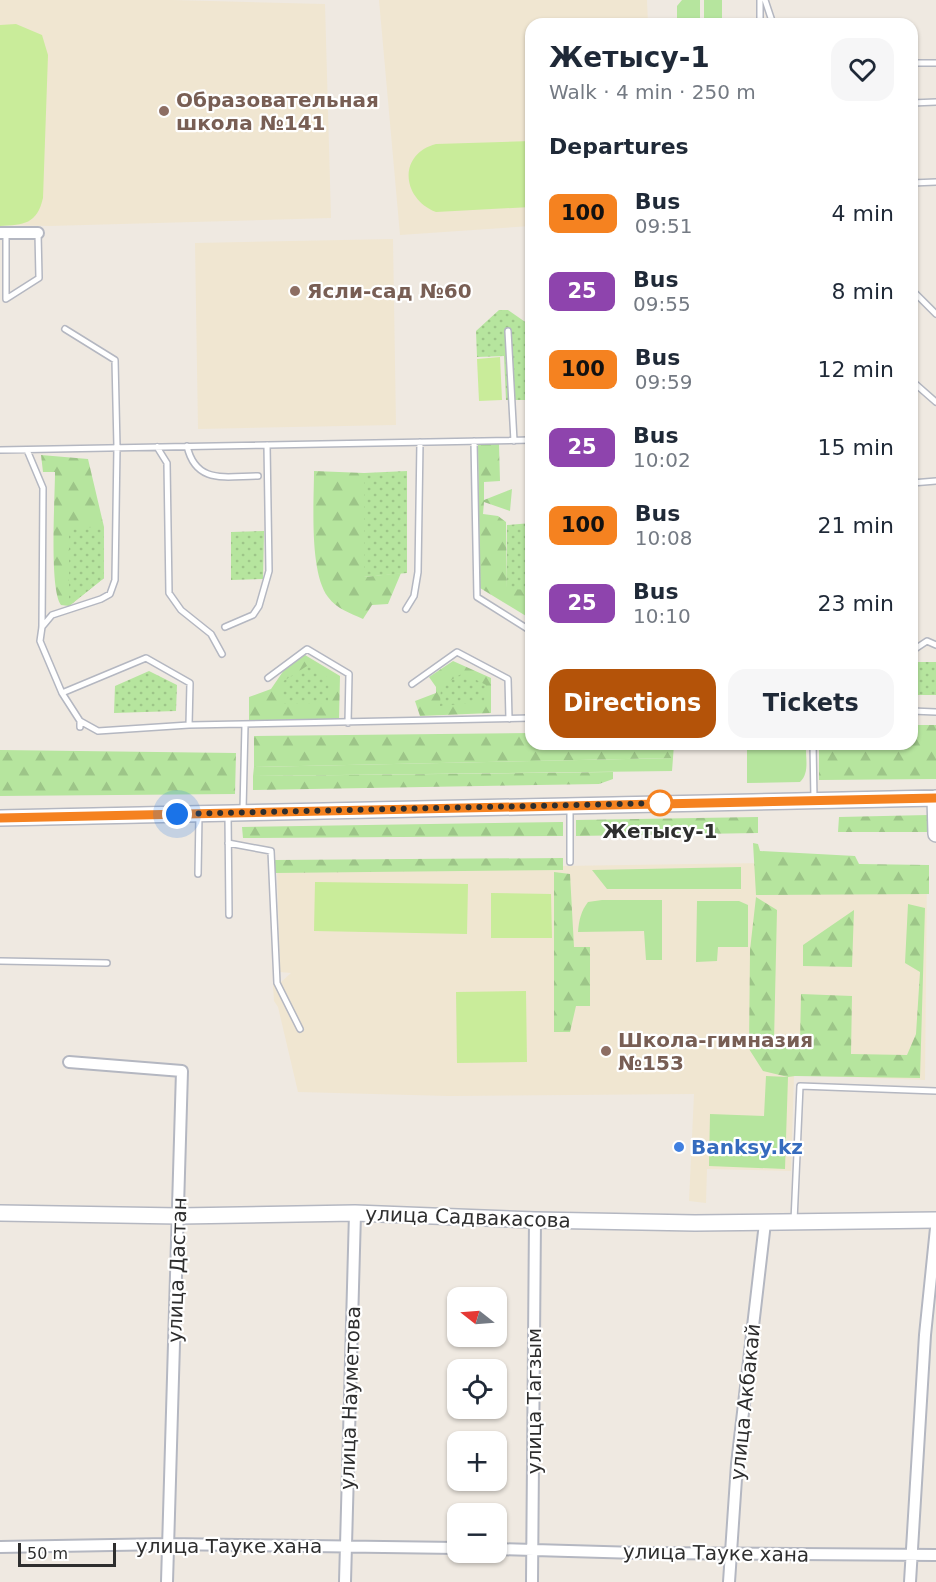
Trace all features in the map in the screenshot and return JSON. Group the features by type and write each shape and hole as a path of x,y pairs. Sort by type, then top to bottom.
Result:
{"street":[{"path":"3,233 38,233"},
{"path":"0,818 936,798 936,834"},
{"name":"улица Дастан","path":"69,1062 182,1071 167,1582"},
{"name":"улица Садвакасова","path":"0,1213 179,1215 355,1213 535,1220 765,1223 936,1220"},
{"name":"улица Науметова","path":"345,1582 355,1213"},
{"name":"улица Тагзым","path":"532,1582 535,1220"},
{"name":"улица Акбакай","path":"729,1582 737,1464 765,1223"},
{"path":"910,1582 925,1335 936,1228"},
{"name":"улица Тауке хана","path":"0,1547 168,1544 447,1548"},
{"name":"улица Тауке хана","path":"507,1549 638,1553 936,1555"}],"lane":[{"path":"760,18 762,0"},
{"path":"762,0 770,18"},
{"path":"918,63 936,63"},
{"path":"918,103 936,102"},
{"path":"918,183 936,182"},
{"path":"3,233 6,299 39,278 38,233"},
{"path":"918,296 936,314"},
{"path":"42,627 52,615 110,594 115,580 117,447 115,360 65,329"},
{"path":"508,332 513,441"},
{"path":"918,386 936,402"},
{"path":"0,450 525,440"},
{"path":"474,441 477,597 525,627"},
{"path":"406,609 414,596 418,572 420,442"},
{"path":"225,627 253,615 260,606 269,572 267,445"},
{"path":"187,446 189,456 198,470 210,476 258,476"},
{"path":"157,447 167,463 169,594 181,610 211,634 222,654"},
{"path":"27,450 43,488 40,641 62,693 80,724 98,731 189,725 525,718"},
{"path":"918,482 936,481"},
{"path":"918,647 927,641 936,645"},
{"path":"268,678 307,649 349,674 348,723"},
{"path":"412,684 457,652 508,679 509,719"},
{"path":"62,693 146,658 190,683 189,725"},
{"path":"918,711 936,712"},
{"path":"229,915 228,843 236,813 245,725"},
{"path":"813,750 814,800"},
{"path":"570,805 570,862"},
{"path":"198,874 200,813"},
{"path":"228,843 271,851 277,982 300,1029"},
{"path":"0,961 107,963"},
{"path":"794,1223 800,1086 936,1091"}],"shaded area":[{"name":"Образовательная школа №141","path":"0,0 173,0 325,4 331,218 49,226 0,225"},
{"path":"379,0 647,0 648,18 525,18 525,226 400,235"},
{"name":"Ясли-сад №60","path":"393,239 396,425 198,429 195,243"},
{"name":"Школа-гимназия №153","path":"764,863 927,871 925,1080 794,1075 791,1171 707,1169 706,1203 689,1201 694,1094 449,1096 298,1092 278,1007 274,1001 273,984 281,982 291,973 280,972 277,870"}],"green space":[{"path":"682,0 700,0 700,18 677,18 677,6"},
{"path":"704,0 722,0 722,18 704,18"},
{"path":"16,24 42,35 48,55 43,198 33,218 23,224 0,226 0,25"},
{"path":"525,141 525,207 436,212 424,205 416,197 411,187 410,166 415,157 424,149 436,144"},
{"path":"499,310 508,310 525,322 525,400 506,400 504,356 477,357 476,331"},
{"path":"500,357 502,400 479,401 477,359"},
{"path":"478,444 499,444 500,481 484,482 484,500 512,489 510,511 484,502 483,514 498,516 506,522 507,589 525,578 525,615 480,588"},
{"path":"41,455 88,459 104,527 104,578 69,606 61,605 55,581 55,472 43,472"},
{"path":"314,471 364,473 364,577 401,573 388,604 372,605 363,619 335,605 322,586 315,554"},
{"path":"407,471 407,573 364,577 364,473"},
{"path":"525,524 525,590 507,589 507,525"},
{"path":"104,527 104,578 69,606 69,528"},
{"path":"264,531 263,579 231,580 231,532"},
{"path":"305,655 340,676 339,720 249,720 249,697 271,689 284,670"},
{"path":"453,661 491,678 491,713 420,716 415,701 436,693 436,687 429,677"},
{"path":"918,662 936,662 936,695 918,695"},
{"path":"307,666 329,678 328,703 281,704 282,682"},
{"path":"149,671 177,685 176,711 114,713 115,686"},
{"path":"463,673 486,685 484,702 440,706 441,686"},
{"path":"918,725 936,725 936,779 819,780 819,750 918,750"},
{"path":"525,733 525,750 674,750 673,758 254,767 254,736"},
{"path":"0,750 236,753 235,794 0,796"},
{"path":"747,750 806,750 806,771 800,782 747,783"},
{"path":"673,758 672,771 253,776 254,767"},
{"path":"613,772 613,779 599,784 253,790 253,776"},
{"path":"928,815 928,832 838,832 839,817"},
{"path":"758,817 758,833 576,836 576,820"},
{"path":"563,822 563,836 243,838 242,827"},
{"path":"753,843 758,844 760,851 855,856 859,864 929,865 929,894 756,895"},
{"path":"563,858 563,870 275,873 275,860"},
{"path":"741,867 741,889 607,889 592,870"},
{"path":"554,872 570,874 574,947 590,947 590,1006 576,1006 570,1032 554,1032"},
{"path":"315,882 468,884 467,934 314,931"},
{"path":"491,893 551,894 552,938 491,938"},
{"path":"756,897 777,910 774,1042 800,1042 801,994 852,996 851,1054 907,1055 916,1034 920,972 905,963 908,904 925,908 920,1078 788,1077 763,1071 749,1049 750,950"},
{"path":"662,900 662,960 646,960 644,931 578,932 581,916 588,902"},
{"path":"697,901 739,901 748,905 748,947 718,947 717,961 696,962"},
{"path":"854,910 852,967 803,966 803,945"},
{"path":"526,991 527,1062 457,1063 456,992"},
{"path":"766,1076 788,1077 785,1169 709,1166 710,1114 764,1116"}],"bus line":[{"name":"100","path":"0,818 936,798"}],"place":[{"name":"Образовательная школа №141","path":"164,111"},
{"name":"Ясли-сад №60","path":"295,291"},
{"name":"Жетысу-1","path":"660,803"},
{"name":"Школа-гимназия №153","path":"606,1051"},
{"name":"Banksy.kz","path":"679,1147"}],"route":[{"path":"177,814 660,803"}]}
